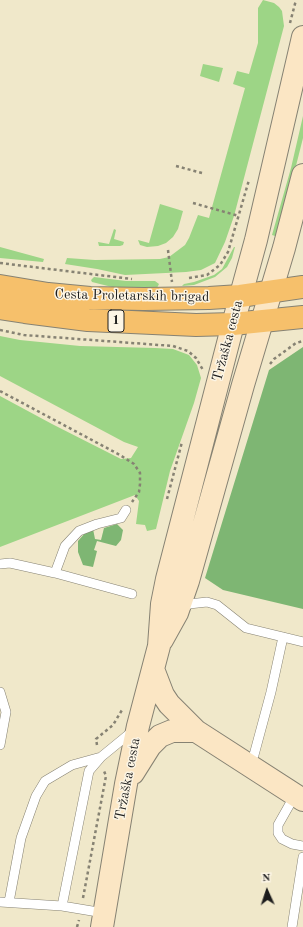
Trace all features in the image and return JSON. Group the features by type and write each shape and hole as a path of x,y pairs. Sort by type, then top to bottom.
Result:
{"main road":[{"name":"Tržaška cesta","path":"103,920 116,780 138,726 159,646 162,604 167,579 240,296 256,240 303,37"},
{"name":"Tržaška cesta","path":"159,646 177,613 188,581 243,385 284,248 303,175"},
{"name":"Cesta Proletarskih brigad","path":"0,286 48,294 90,298 194,298 240,296"},
{"name":"1","path":"240,296 303,287"},
{"name":"Cesta Proletarskih brigad","path":"0,308 88,320 196,325 233,324 262,320"},
{"name":"1","path":"262,320 303,317"},
{"path":"153,669 163,695 169,704 196,731 299,798"},
{"path":"116,780 160,736 172,731 196,731"}],"lane":[{"path":"55,573 65,546 79,531 97,524 121,518 126,510"},
{"path":"0,564 10,564 55,573 132,594"},
{"path":"177,613 189,604 207,602 218,605 246,628 303,642"},
{"path":"248,764 254,755 256,748 271,692 283,637"},
{"path":"0,692 6,712 0,745"},
{"path":"62,906 89,771 101,757 138,726"},
{"path":"5,902 21,838 36,796 45,781 72,765 101,757"},
{"path":"299,798 278,825 278,833 282,839 292,844 303,846"},
{"path":"292,927 303,857"},
{"name":"Tržaška cesta","path":"5,902 62,906 103,920"}],"path":[{"path":"176,166 202,173"},
{"path":"193,203 239,216"},
{"path":"186,279 207,275 220,265 228,252 234,233"},
{"path":"165,279 172,278 170,273 168,250"},
{"path":"0,263 134,279"},
{"path":"269,365 274,359 296,343 303,341"},
{"path":"173,346 188,351 196,358 204,375"},
{"path":"0,391 120,455 134,464 140,473 139,492 126,510"},
{"path":"86,884 116,780"}],"green space":[{"path":"263,0 274,3 279,7 282,11 284,26 234,216 225,242 215,263 201,270 186,272 125,275 65,264 67,258 95,260 160,259 169,257 185,245 198,215 209,218 245,88 233,84 237,71 249,74 258,43 258,8"},
{"path":"203,64 223,68 219,82 200,76"},
{"path":"303,116 303,138 278,237 272,235 291,168"},
{"path":"160,204 183,211 178,229 173,237 166,243 158,246 147,247 140,245 138,240 149,243"},
{"path":"114,229 116,230 114,239 124,242 123,245 99,246 98,242 109,244"},
{"path":"0,247 44,259 43,262 0,258"},
{"path":"234,247 232,258 227,267 215,277 194,285 182,286 184,284 214,275 222,269"},
{"path":"94,277 126,281 155,281 159,284 157,288 120,289 92,282 91,280"},
{"path":"0,336 20,340 80,346 173,349 189,355 197,365 201,378 194,403 170,471 156,529 147,531 145,525 136,524 139,501 135,495 0,547 0,396 121,459 131,458 138,447 124,442 0,376"},
{"path":"303,347 303,609 223,590 205,578 269,370"},
{"path":"117,524 123,530 121,540 116,546 97,541 94,550 97,551 93,567 83,565 78,552 78,541 85,533 93,529 95,539 101,540 104,528"}]}
